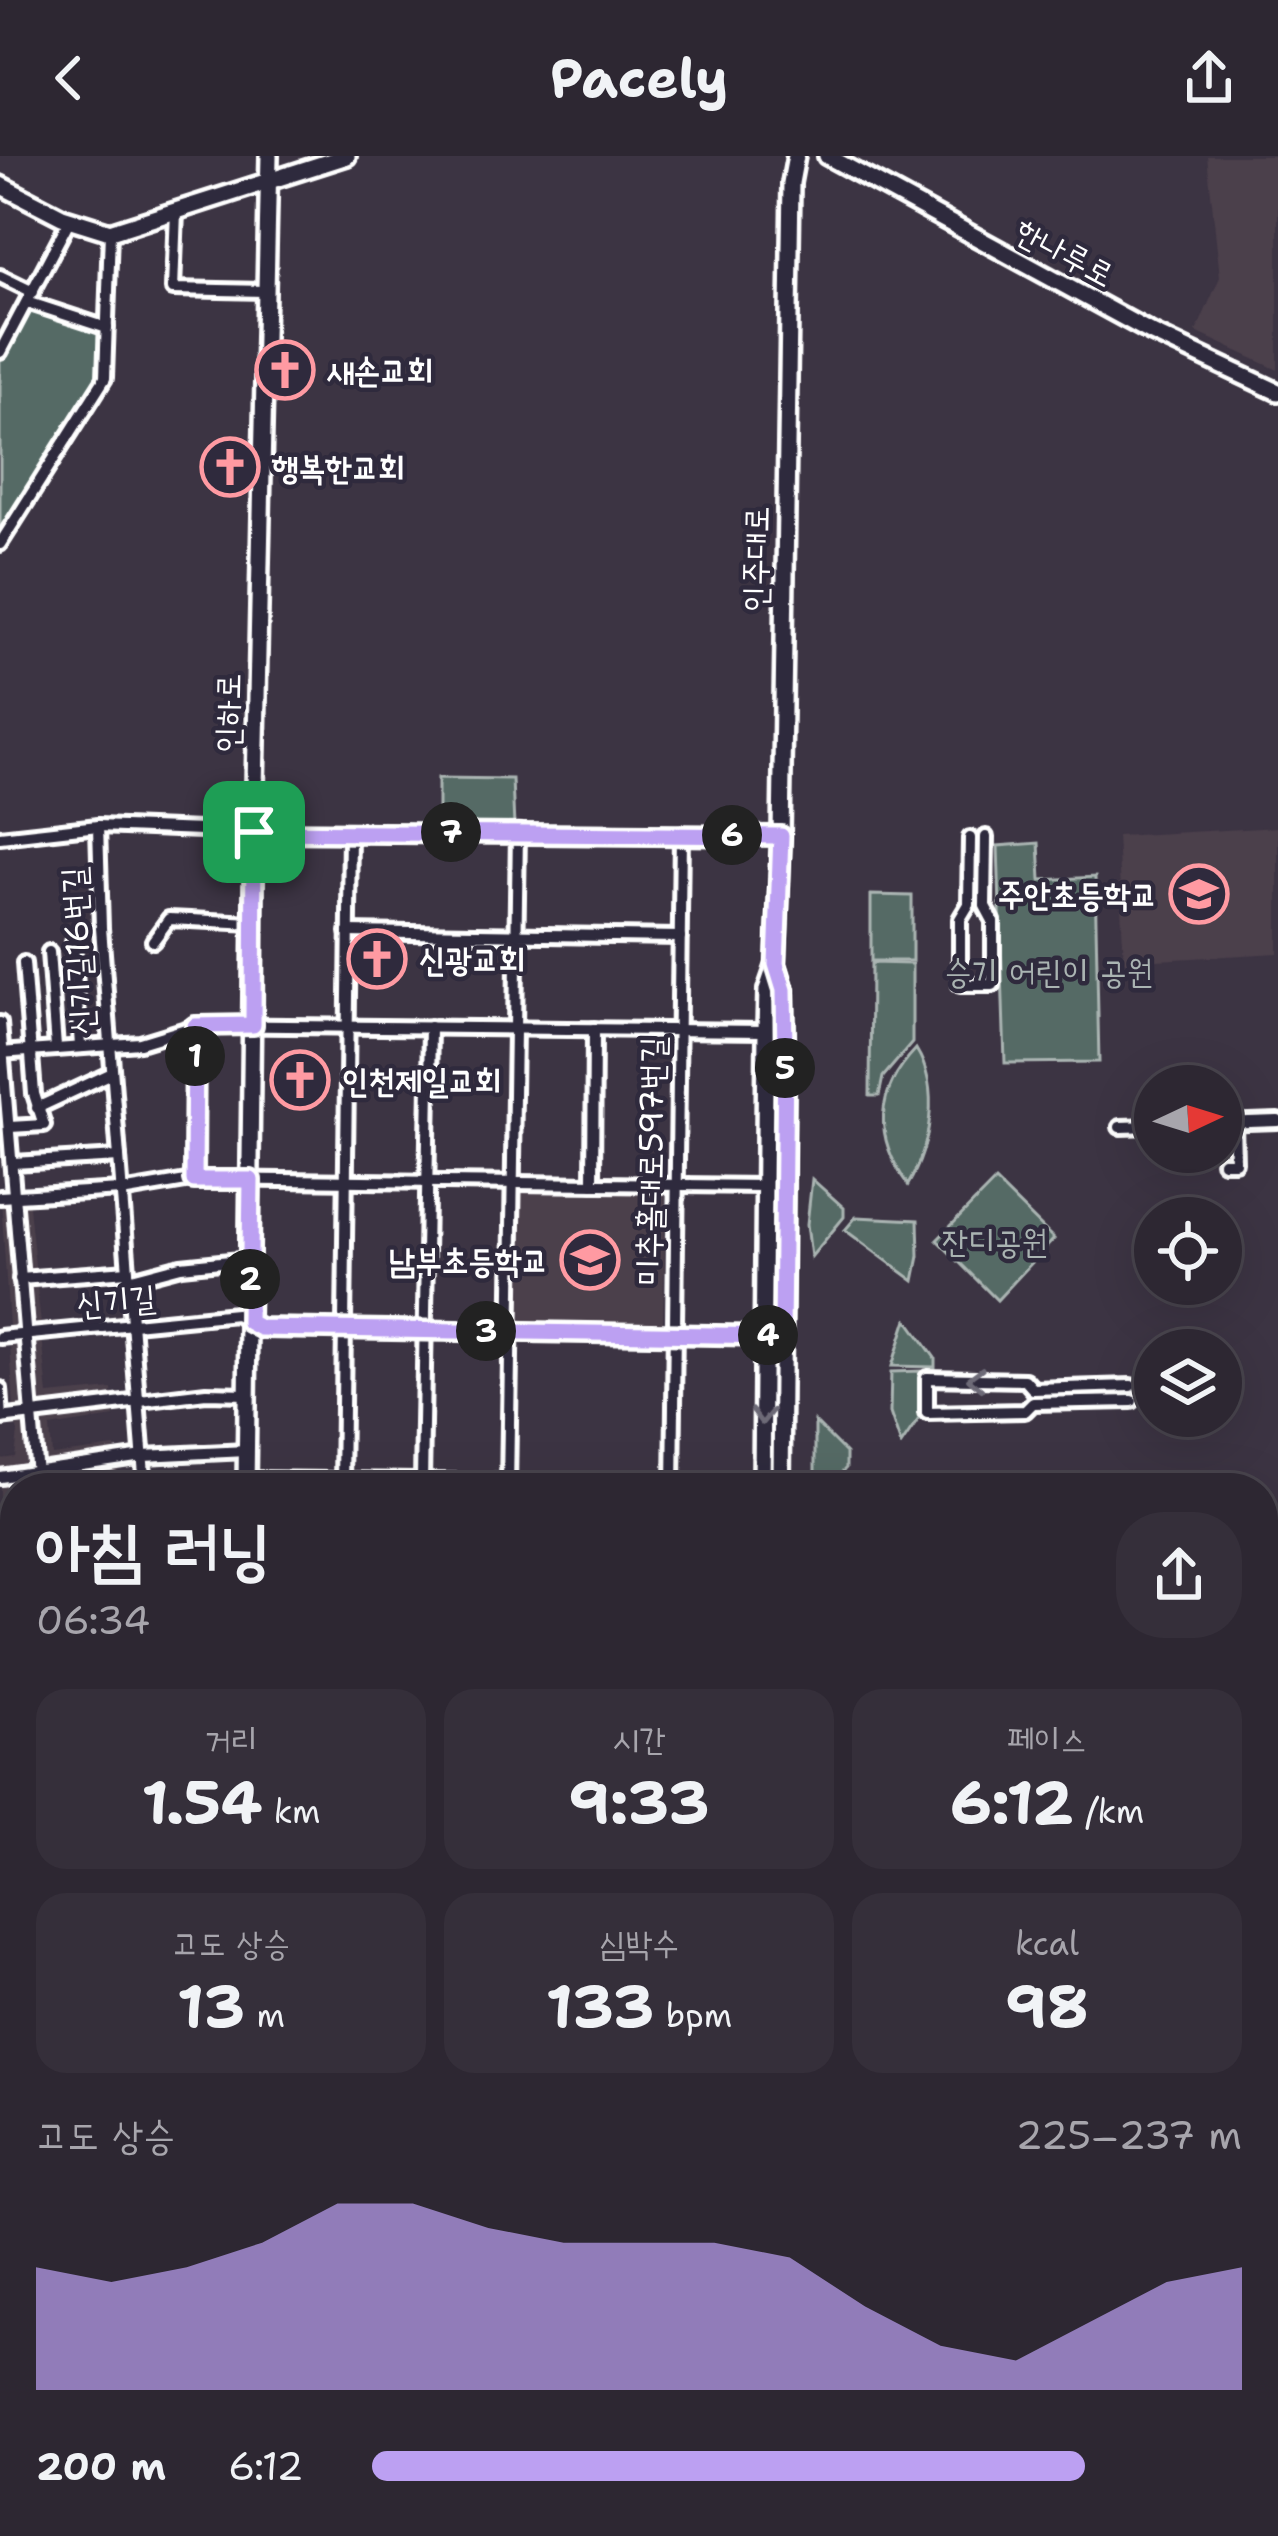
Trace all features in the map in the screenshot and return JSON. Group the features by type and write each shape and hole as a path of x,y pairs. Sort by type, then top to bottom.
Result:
{"main road":[{"name":"인하로","path":"246,1473 242,1318 250,1259 269,156"},
{"path":"0,185 70,219 110,232 347,156"},
{"name":"인주대로","path":"781,1473 784,1011 776,964 791,183 796,156"},
{"name":"한나루로","path":"826,156 1152,333 1278,392"},
{"name":"인주대로","path":"762,1473 767,990 776,964"}],"street":[{"path":"176,211 173,289 266,291"},
{"path":"0,351 70,219"},
{"path":"0,544 106,377 110,232"},
{"path":"0,276 64,316 107,328"},
{"path":"0,837 98,826 254,832 781,836"},
{"name":"신기길16번길","path":"98,826 144,1473"},
{"path":"342,1473 350,832"},
{"path":"508,1473 518,832"},
{"name":"미추홀대로597번길","path":"673,1473 681,835"},
{"path":"970,838 969,904 960,919 959,985 993,985 993,921 985,906 986,837"},
{"path":"153,941 169,919 254,923"},
{"path":"348,932 680,937"},
{"path":"73,942 80,1046"},
{"path":"49,952 56,1048"},
{"path":"6,1129 44,1125 37,1108 24,963"},
{"path":"0,1023 37,1473 143,1456 247,1451"},
{"path":"194,1180 195,1026"},
{"path":"2,1053 167,1038 195,1026 766,1031"},
{"path":"422,1473 430,1028"},
{"path":"593,1184 594,1029"},
{"name":"신기길16번길","path":"37,1108 112,1073"},
{"path":"1242,1122 1278,1121"},
{"path":"1120,1127 1134,1127"},
{"path":"13,1162 118,1157"},
{"path":"0,1198 121,1191 194,1180 764,1186"},
{"path":"20,1279 128,1276 250,1259"},
{"name":"신기길","path":"0,1337 242,1318 260,1328 782,1336"},
{"path":"1131,1386 1033,1389 1025,1380 927,1378 927,1413 1025,1411 1033,1403 1132,1400"},
{"path":"0,1389 1,1418 206,1393 247,1394"}],"shaded area":[{"path":"1207,156 1278,156 1278,370 1196,332 1220,277"},
{"name":"주안초등학교","path":"1278,827 1278,953 1124,962 1117,836"},
{"name":"남부초등학교","path":"517,1191 666,1194 663,1328 516,1326"},
{"path":"28,1196 48,1395 112,1389 114,1417 50,1427 52,1455 115,1447 118,1473 0,1473 0,1459 15,1457 18,1432 11,1414 1,1197"}],"green space":[{"path":"27,302 100,334 99,381 0,533 0,352"},
{"path":"438,778 512,779 514,827 438,826"},
{"name":"승기 어린이 공원","path":"1039,843 1041,880 1095,877 1099,1062 1005,1063 998,846"},
{"path":"871,895 912,896 912,961 871,961"},
{"path":"871,963 912,964 912,1043 883,1077 879,1096 870,1096"},
{"path":"916,1049 928,1082 930,1118 908,1185 889,1149 884,1115 893,1082"},
{"path":"812,1179 844,1208 844,1217 811,1257 807,1224"},
{"name":"잔디공원","path":"995,1181 1054,1239 997,1300 937,1240"},
{"path":"856,1217 918,1220 914,1281 845,1230"},
{"path":"907,1319 935,1358 935,1367 892,1366"},
{"path":"920,1371 920,1417 901,1445 890,1413 891,1372"},
{"path":"815,1422 846,1453 846,1468 841,1473 815,1473"}],"place":[{"name":"새손교회","path":"285,370"},
{"name":"행복한교회","path":"230,467"},
{"name":"주안초등학교","path":"1199,894"},
{"name":"신광교회","path":"377,959"},
{"name":"인천제일교회","path":"300,1080"},
{"name":"남부초등학교","path":"590,1260"}],"route":[{"path":"254,832 781,836 776,964 784,990 785,1051 782,1336 260,1328 249,1322 251,1180 194,1180 195,1026 253,1025 254,832"}]}
